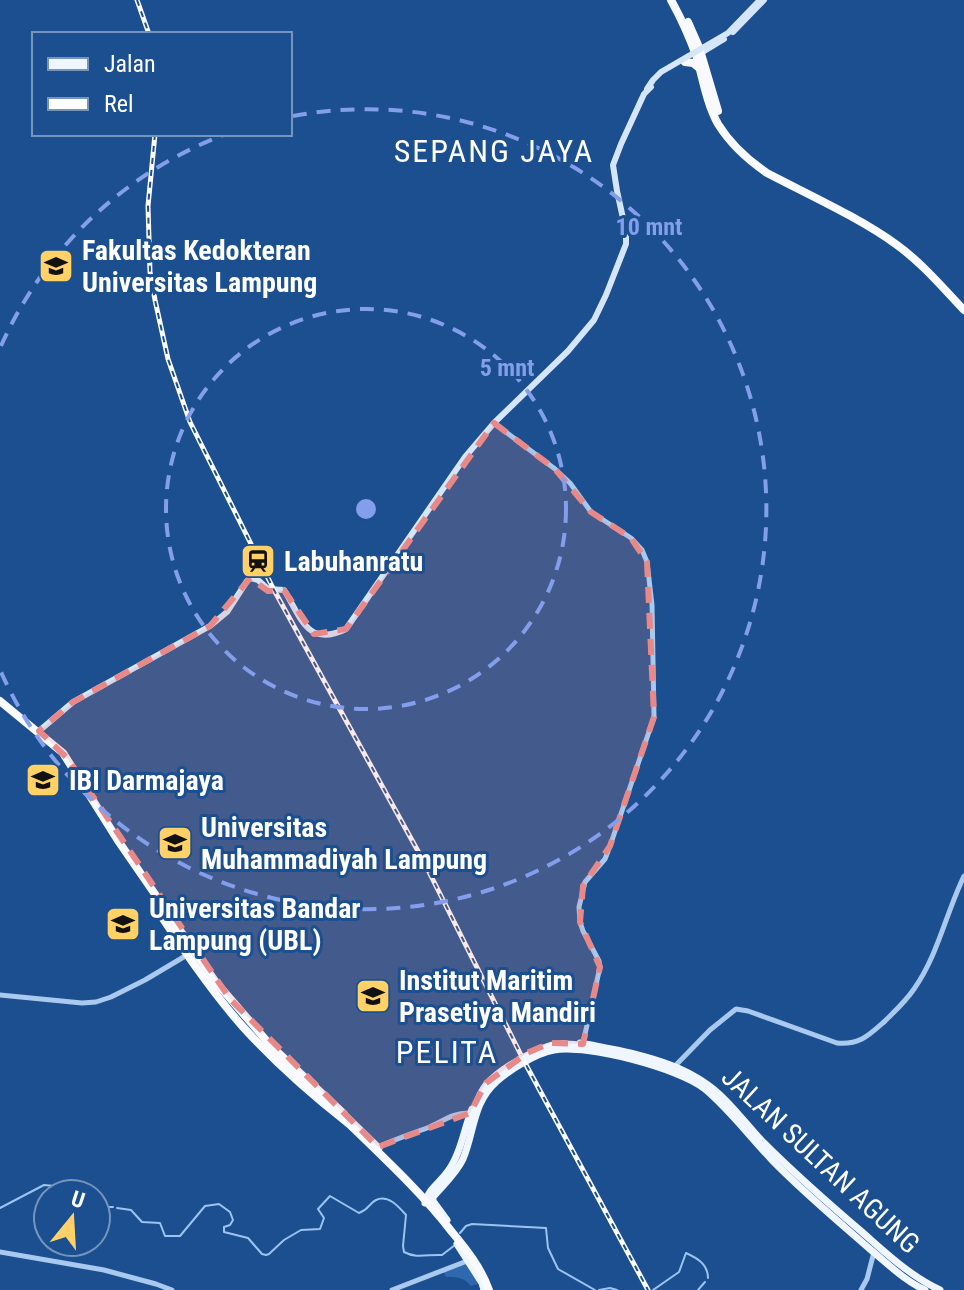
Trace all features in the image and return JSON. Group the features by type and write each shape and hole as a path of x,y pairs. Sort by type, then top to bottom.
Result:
{"highway":[{"path":"671,0 697,49 693,63 702,68"},
{"path":"677,0 727,131 749,154 794,185 897,245 964,310"},
{"path":"794,185 896,239 964,304"},
{"path":"0,701 59,756 226,995 272,1047 431,1205 470,1254 488,1290"},
{"path":"0,707 39,731 63,753 188,955 243,1027 344,1118"}],"main road":[{"path":"645,93 645,87 652,77 732,26 761,0"},
{"path":"39,731 73,702 210,626 227,612 252,578 268,589 284,590 303,624 314,634 328,635 346,629 452,474 494,423 568,351 587,329 603,302 627,239 613,165 653,80 664,70 728,33 761,0"},
{"name":"JALAN SULTAN AGUNG","path":"472,1116 458,1169 429,1202 426,1197 455,1161 472,1116 488,1091 527,1053 550,1043 588,1047 674,1067 694,1076 712,1088 775,1158"},
{"path":"472,1116 490,1084 520,1063 548,1048 588,1047"},
{"name":"JALAN SULTAN AGUNG","path":"509,1068 552,1050 588,1047 670,1071 698,1084 874,1252 940,1290"},
{"path":"344,1118 378,1147 409,1183 423,1192 431,1191"},
{"path":"344,1118 429,1202 486,1275 488,1290"},
{"name":"JALAN SULTAN AGUNG","path":"833,1212 925,1290"},
{"path":"461,1244 488,1290"}],"street":[{"path":"494,423 570,483 591,512 637,543 649,570 654,721 605,859 583,886 579,907 583,931 600,967 588,1047"},
{"path":"248,547 254,563 252,578"},
{"path":"674,1067 710,1030 736,1009 837,1043 861,1041 915,989 964,876"},
{"path":"0,995 96,1002 136,985 188,955"},
{"path":"378,1147 458,1113 472,1116"},
{"path":"0,1252 104,1270 172,1290"},
{"path":"861,1290 874,1252"},
{"path":"392,1290 468,1260"}],"highlighted area":[{"path":"494,423 555,469 591,512 631,538 647,562 654,717 610,846 583,886 580,922 600,967 583,1044 550,1043 527,1053 486,1083 470,1113 378,1147 230,999 67,758 39,731 73,702 210,626 250,578 268,591 284,590 314,634 346,629"}],"shaded area":[{"path":"466,1262 478,1284 471,1286 460,1278 446,1277 443,1271"}],"waterway":[{"path":"0,1208 32,1191"},
{"path":"117,1208 131,1210 142,1222 160,1223 165,1236 180,1236 205,1206 219,1204 230,1212 233,1220 224,1227 224,1232 248,1238 266,1255 301,1230 320,1229 324,1218 318,1209 330,1196 359,1213 376,1200 385,1199 393,1202 406,1215 404,1252 418,1256 442,1255 455,1245"},
{"path":"460,1233 472,1224 546,1228 548,1248 558,1269 595,1290"},
{"path":"653,1290 679,1272 686,1253 704,1265 708,1278"},
{"path":"698,1290 705,1282"},
{"path":"599,1290 617,1290"}],"railway":[{"path":"137,0 148,32"},
{"path":"155,136 148,206 150,272 168,359 190,422 274,590 424,862 525,1063 648,1290"}],"place":[{"name":"Fakultas Kedokteran Universitas Lampung","path":"56,266"},
{"name":"Labuhanratu","path":"258,561"},
{"name":"IBI Darmajaya","path":"43,780"},
{"name":"Universitas Muhammadiyah Lampung","path":"175,843"},
{"name":"Universitas Bandar Lampung (UBL)","path":"123,924"},
{"name":"Institut Maritim Prasetiya Mandiri","path":"373,996"}],"district":[{"name":"SEPANG JAYA","path":"494,151"},
{"name":"PELITA","path":"447,1052"}]}
